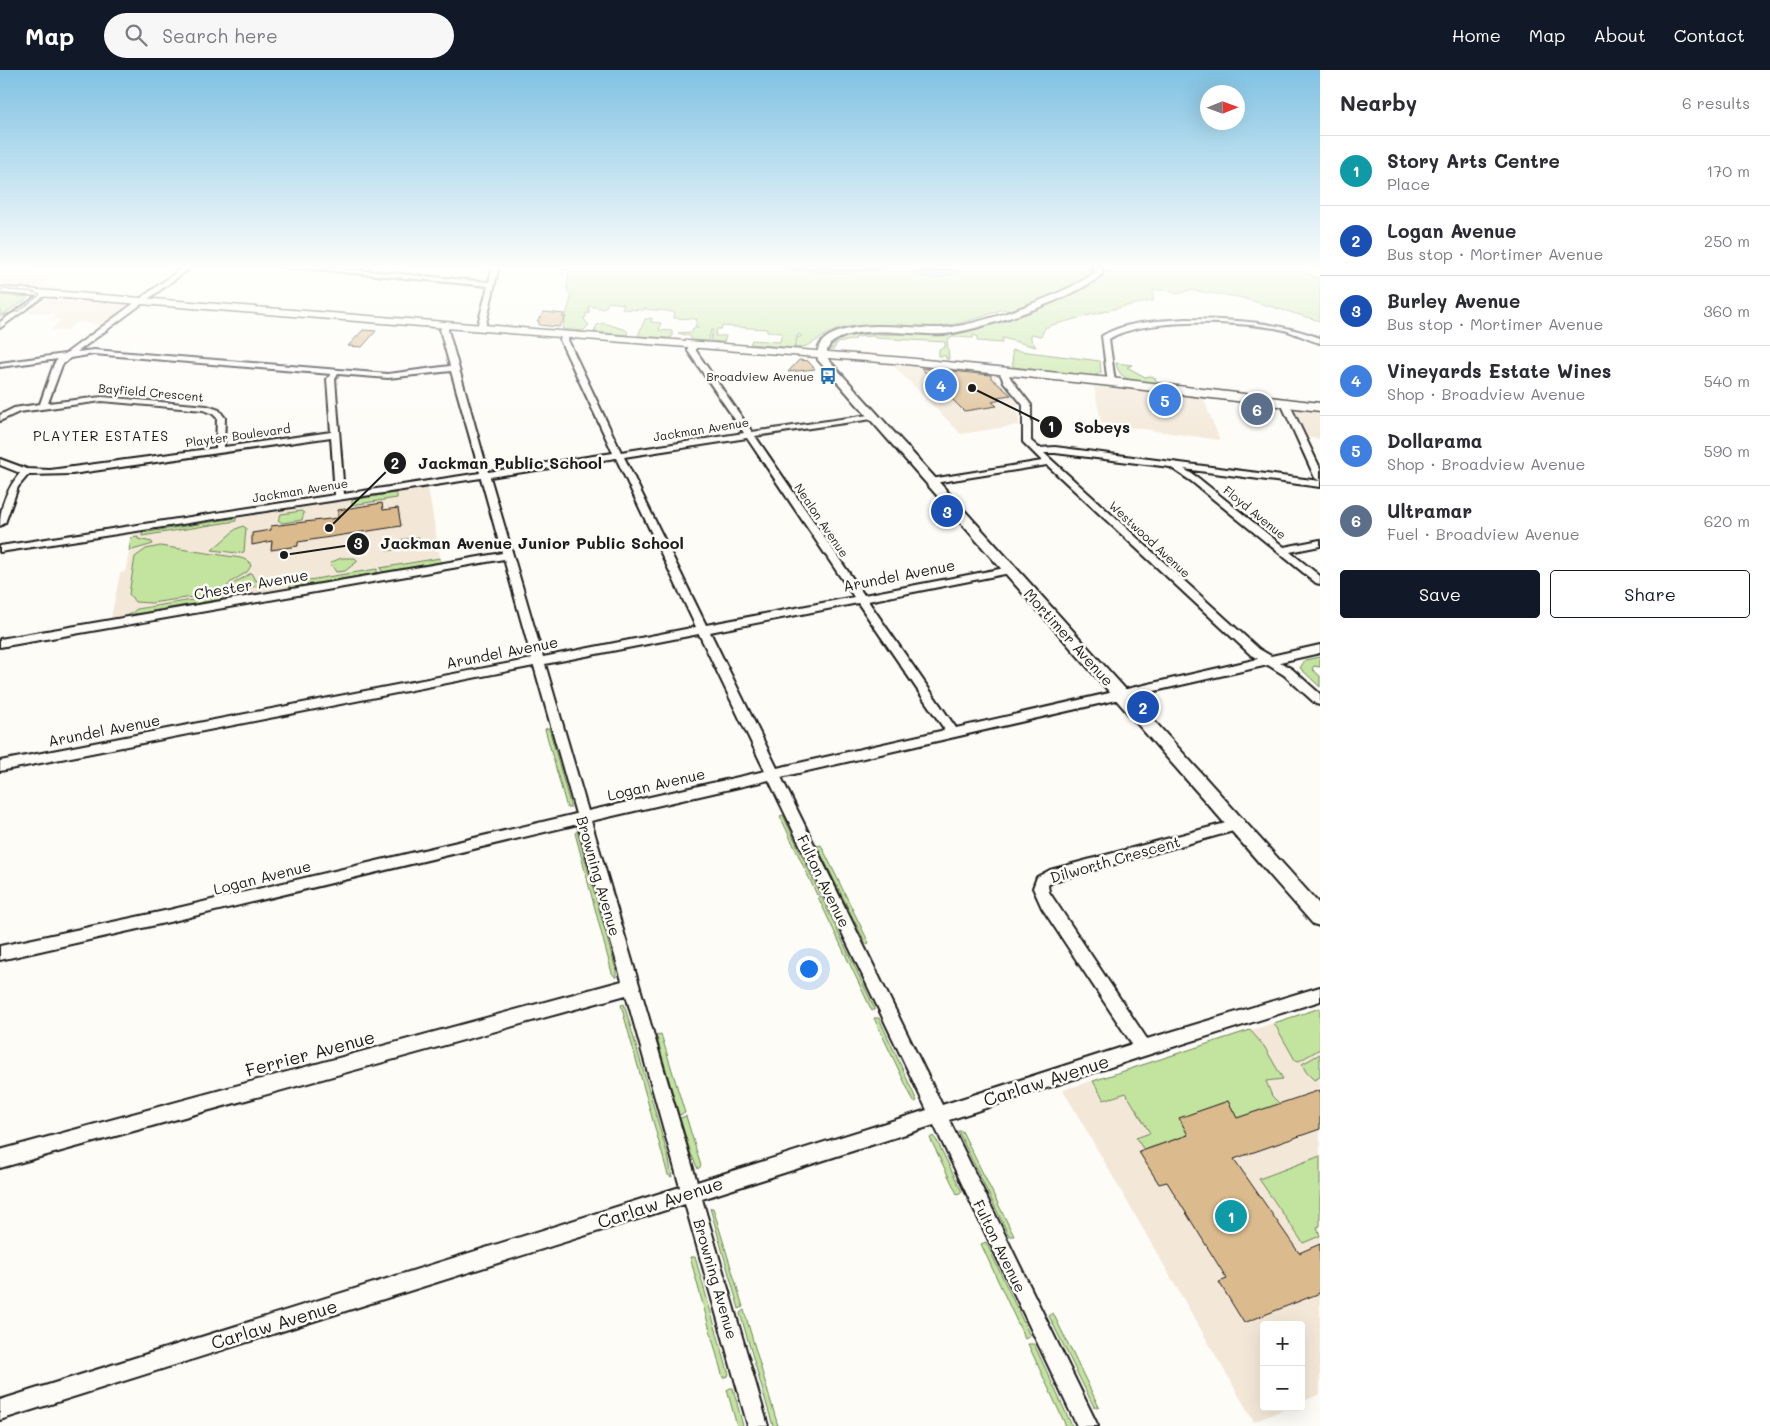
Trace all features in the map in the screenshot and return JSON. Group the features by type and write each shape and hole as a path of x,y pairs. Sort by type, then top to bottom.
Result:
{"main road":[{"path":"484,328 822,354 1003,371 1320,407"}],"street":[{"path":"0,418 17,410 43,406 58,364 106,328"},
{"name":"Browning Avenue","path":"445,328 444,330 454,368 582,818 758,1426"},
{"path":"822,354 821,349 826,341 851,332 942,331 955,328"},
{"path":"1112,382 1105,338 1108,333 1128,328"},
{"path":"1283,328 1320,341"},
{"name":"Fulton Avenue","path":"565,335 564,340 618,454 1088,1426"},
{"name":"Nealon Avenue","path":"692,344 692,351 953,733"},
{"path":"0,365 102,352 388,376 454,368"},
{"name":"Mortimer Avenue","path":"822,354 823,360 872,416 1320,918"},
{"name":"Westwood Avenue","path":"1003,371 1005,378 1027,405 1026,440 1255,652 1288,672 1320,701"},
{"path":"336,372 331,379 340,496"},
{"name":"Bayfield Crescent","path":"43,406 102,399 211,410 222,418 220,450"},
{"path":"1285,403 1320,478"},
{"name":"Jackman Avenue","path":"0,549 872,416"},
{"name":"Playter Boulevard","path":"0,462 26,472 50,473 335,434"},
{"path":"1037,451 1055,450 1320,484"},
{"path":"931,482 1050,462"},
{"name":"Floyd Avenue","path":"1172,466 1194,480 1320,581"},
{"path":"0,524 14,486 26,472"},
{"path":"1282,550 1320,543"},
{"name":"Chester Avenue","path":"0,643 508,555"},
{"name":"Arundel Avenue","path":"0,766 1010,570"},
{"name":"Logan Avenue","path":"0,953 169,916 582,818 1320,649"},
{"name":"Dilworth Crescent","path":"1144,1048 1044,899 1039,887 1040,883 1050,876 1237,826"},
{"name":"Ferrier Avenue","path":"0,1158 631,986"},
{"name":"Carlaw Avenue","path":"0,1410 1320,994"}],"shaded area":[{"path":"53,328 70,328 66,331 51,330"},
{"path":"893,365 994,376 1018,402 1019,425 961,434"},
{"path":"1094,386 1203,398 1220,440 1101,423"},
{"path":"1299,410 1320,413 1320,439 1308,437 1296,413"},
{"path":"428,488 441,562 111,618 120,573 125,572 133,534"},
{"path":"1320,1008 1320,1394 1305,1400 1305,1321 1260,1321 1260,1411 1280,1411 1254,1422 1063,1090"}],"green space":[{"path":"562,328 586,328 583,331"},
{"path":"596,328 621,328 628,333 626,335 594,332"},
{"path":"641,328 659,328 659,330 672,331 672,337 669,338 638,336"},
{"path":"693,328 721,328 717,329 715,336 726,336 724,342 710,341 713,330 711,330 708,341 692,340 690,336 678,333 692,332"},
{"path":"756,328 844,328 834,331 807,346 795,348 797,338 794,348 750,344 752,340 780,342 782,333 767,332 767,329"},
{"path":"952,328 1045,328 1041,336 1031,334 1031,340 1036,347 1002,338 1002,343 977,341 977,336 973,335 973,338 953,337 947,339 949,359 946,359 946,356 939,356 939,349 945,347 945,342 875,338 873,336 855,337 856,339 837,343 834,349 830,349 838,340 850,335 928,334"},
{"path":"1012,350 1100,361 1101,373 1093,376 1013,367"},
{"path":"1116,363 1132,365 1127,367 1145,377 1155,378 1157,383 1126,378 1118,370"},
{"path":"397,494 397,498 352,505 352,500"},
{"path":"301,511 304,513 302,520 282,523 278,520 281,514"},
{"path":"236,518 236,521 142,536 142,533"},
{"path":"243,526 246,528 244,552 212,550 236,529"},
{"path":"138,537 138,539 152,542 153,544 129,551 131,538"},
{"path":"419,537 420,545 387,551 386,542"},
{"path":"160,546 241,558 249,561 251,566 247,572 231,582 221,593 151,603 135,602 129,594 135,557 146,549"},
{"path":"341,558 355,558 358,561 345,571 336,572 330,563"},
{"path":"440,558 441,562 383,572 380,568"},
{"path":"377,569 377,573 290,588 290,583"},
{"path":"251,573 255,580 263,582 264,585 228,591 233,584"},
{"path":"223,595 222,599 129,615 137,609"},
{"path":"1320,657 1320,667 1314,666 1312,669 1320,676 1320,687 1300,668 1305,660"},
{"path":"549,728 570,808 567,808 545,729"},
{"path":"783,815 820,894 817,895 780,816"},
{"path":"577,831 616,970 616,978 612,973 575,833"},
{"path":"821,845 869,943 866,944 817,846"},
{"path":"821,896 875,1009 872,1011 818,897"},
{"path":"624,1004 669,1160 672,1177 668,1175 621,1005"},
{"path":"1320,1008 1320,1049 1299,1061 1295,1060 1274,1023"},
{"path":"874,1018 879,1018 917,1101 914,1102"},
{"path":"1250,1030 1264,1046 1283,1079 1266,1081 1272,1096 1280,1104 1237,1118 1228,1101 1180,1118 1188,1135 1144,1150 1136,1138 1150,1133 1126,1093 1104,1100 1093,1081"},
{"path":"661,1034 685,1113 679,1115 656,1035"},
{"path":"1320,1054 1320,1077 1314,1080 1306,1072 1302,1064"},
{"path":"686,1116 701,1166 698,1169 691,1154 680,1118"},
{"path":"958,1131 962,1131 1014,1236 1009,1236"},
{"path":"933,1136 962,1192 957,1194 930,1138"},
{"path":"1320,1156 1320,1226 1317,1227 1320,1236 1303,1243 1259,1179"},
{"path":"710,1208 713,1208 743,1307 739,1309"},
{"path":"986,1242 1030,1336 1025,1339 981,1244"},
{"path":"690,1257 695,1257 729,1375 723,1378"},
{"path":"744,1310 778,1426 773,1426 740,1313"},
{"path":"1053,1313 1099,1407 1094,1407 1049,1316"},
{"path":"1028,1344 1034,1344 1072,1426 1066,1426"},
{"path":"733,1388 743,1426 737,1426 727,1390"}],"building":[{"path":"363,330 376,331 362,347 348,346"},
{"path":"799,360 808,361 815,369 788,372"},
{"path":"921,368 991,375 991,378 1011,395 997,397 1001,400 992,402 997,406 964,411"},
{"path":"382,503 383,510 398,508 401,526 298,542 298,546 271,550 272,541 252,545 252,533 271,530 271,526 338,518 338,510"},
{"path":"1320,1090 1320,1129 1234,1159 1299,1253 1320,1244 1320,1293 1244,1323 1219,1282 1227,1279 1167,1182 1159,1184 1139,1152 1188,1135 1179,1118 1228,1101 1237,1118"}],"place":[{"name":"Broadview Avenue","path":"828,376"},
{"name":"Vineyards Estate Wines","path":"941,385"},
{"name":"Sobeys","path":"972,388"},
{"name":"Dollarama","path":"1165,400"},
{"name":"Ultramar","path":"1257,409"},
{"name":"Burley Avenue","path":"947,511"},
{"name":"Jackman Public School","path":"329,528"},
{"name":"Jackman Avenue Junior Public School","path":"284,555"},
{"name":"Logan Avenue","path":"1143,707"},
{"name":"Story Arts Centre","path":"1231,1216"}],"district":[{"name":"PLAYTER ESTATES","path":"101,435"}]}
